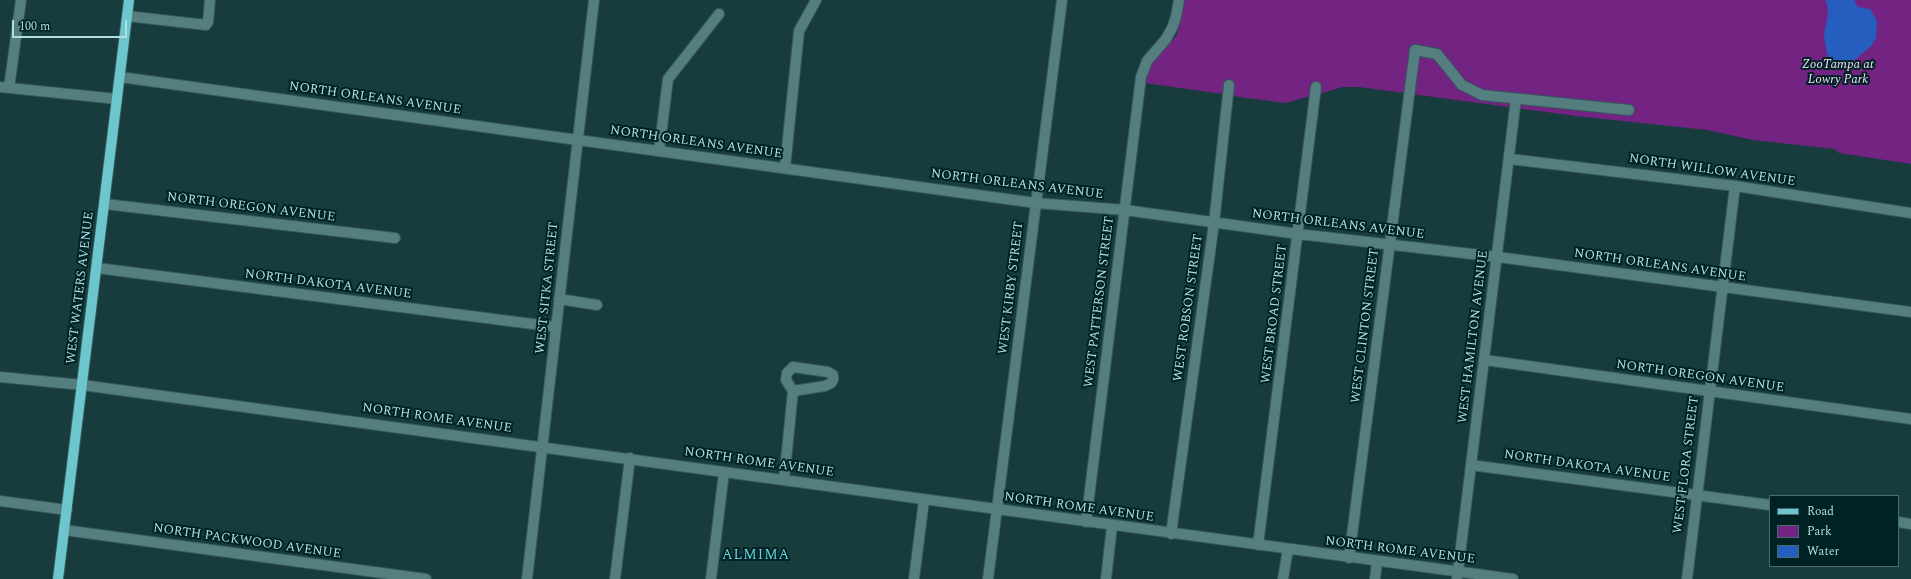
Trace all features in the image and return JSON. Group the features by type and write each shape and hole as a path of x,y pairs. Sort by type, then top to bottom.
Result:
{"main road":[{"name":"WEST WATERS AVENUE","path":"58,579 129,0"}],"street":[{"path":"21,0 5,88 117,99"},
{"path":"127,16 206,25 208,22 210,0"},
{"name":"WEST SITKA STREET","path":"527,579 594,0"},
{"path":"785,168 799,31 816,0"},
{"name":"WEST KIRBY STREET","path":"988,579 1062,0"},
{"name":"WEST PATTERSON STREET","path":"1086,522 1142,71 1147,61 1170,34 1176,17 1179,0"},
{"path":"659,151 668,79 719,14"},
{"name":"WEST CLINTON STREET","path":"1349,558 1415,50 1437,54 1462,85 1482,95 1516,99"},
{"name":"NORTH ORLEANS AVENUE","path":"120,77 1036,203 1125,210 1298,234 1498,257 1911,312"},
{"name":"WEST ROBSON STREET","path":"1171,534 1214,223 1229,85"},
{"name":"WEST BROAD STREET","path":"1258,545 1316,87"},
{"path":"1516,99 1629,110"},
{"name":"WEST HAMILTON AVENUE","path":"1458,575 1510,159 1516,99"},
{"name":"NORTH WILLOW AVENUE","path":"1510,159 1734,186 1911,213"},
{"name":"WEST FLORA STREET","path":"1687,579 1734,186"},
{"name":"NORTH OREGON AVENUE","path":"105,204 395,238"},
{"name":"NORTH DAKOTA AVENUE","path":"97,268 556,327"},
{"path":"560,299 597,305"},
{"name":"NORTH OREGON AVENUE","path":"1485,360 1911,419"},
{"name":"NORTH ROME AVENUE","path":"0,377 82,385 630,458 1112,526 1377,561 1458,575 1513,579"},
{"path":"784,480 793,390"},
{"path":"615,579 630,458"},
{"name":"NORTH DAKOTA AVENUE","path":"1471,465 1769,505"},
{"path":"711,579 724,472"},
{"path":"914,579 924,500"},
{"path":"0,501 66,510"},
{"path":"1899,522 1911,524"},
{"path":"1106,579 1112,526"},
{"name":"NORTH PACKWOOD AVENUE","path":"64,530 426,579"},
{"path":"1283,579 1288,549"},
{"path":"1375,579 1377,561"}],"green space":[{"name":"ZooTampa at Lowry Park","path":"1183,0 1911,0 1911,164 1839,153 1835,149 1753,140 1707,130 1576,116 1359,87 1342,87 1320,94 1321,84 1313,83 1311,96 1285,103 1232,96 1233,81 1225,80 1223,94 1145,83 1149,66 1177,35"}],"water":[{"path":"1825,0 1854,0 1858,7 1870,9 1877,21 1876,38 1871,46 1845,68 1836,66 1827,54 1824,35 1828,15 1827,3"}],"district":[{"name":"ALMIMA","path":"756,556"}]}
